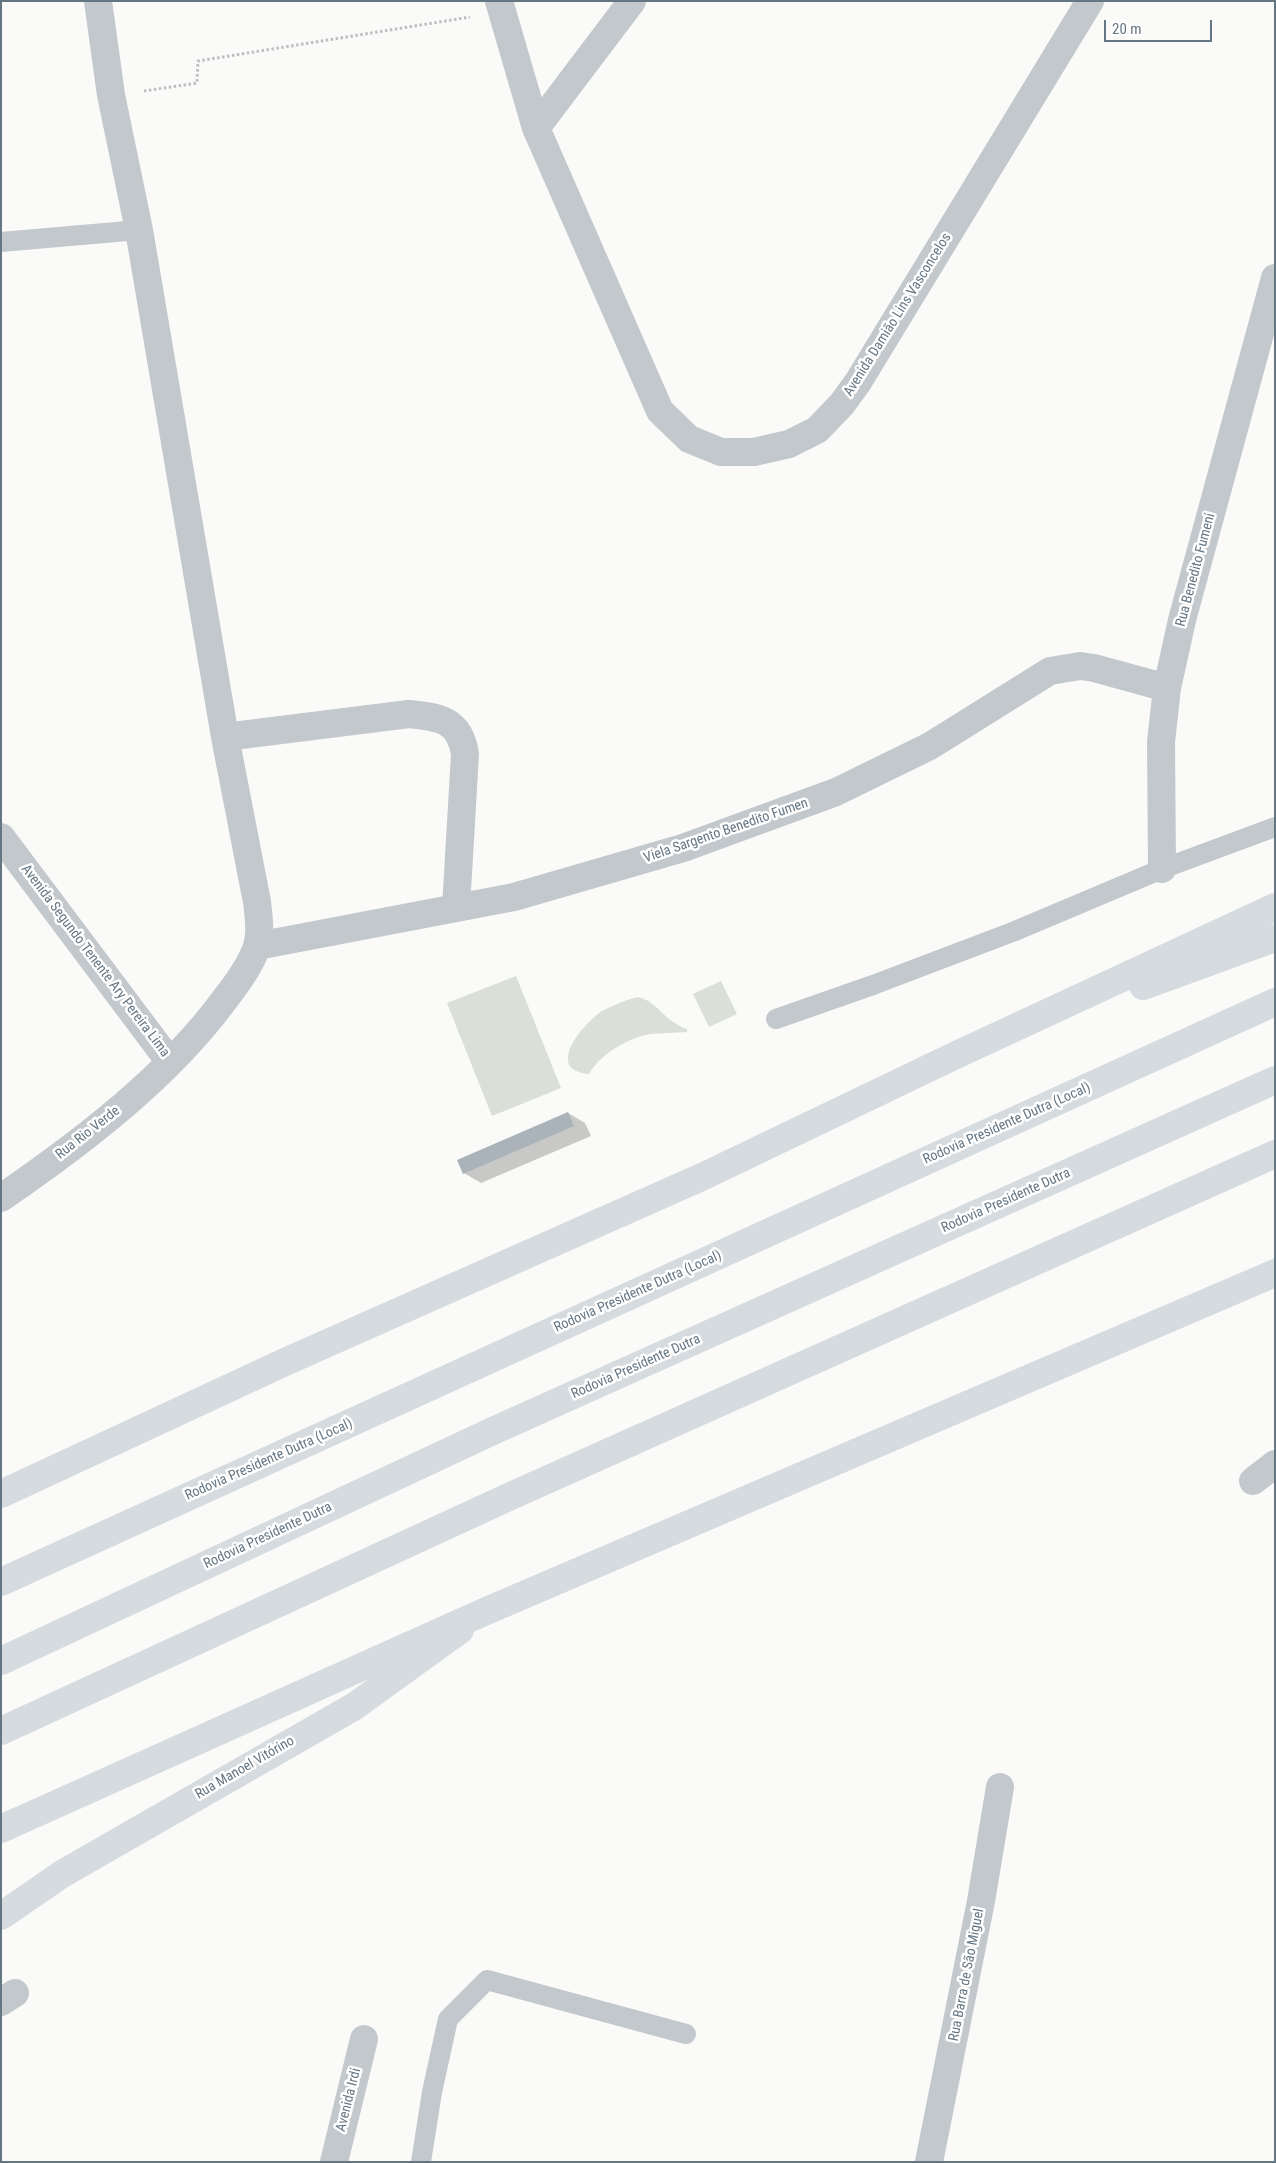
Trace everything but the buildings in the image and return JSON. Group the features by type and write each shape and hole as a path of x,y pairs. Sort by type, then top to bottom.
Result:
{"main road":[{"path":"1,1494 294,1358 704,1176 954,1056 1275,907"},
{"path":"954,1056 1275,938"},
{"name":"Rodovia Presidente Dutra (Local)","path":"1,1582 1275,1002"},
{"name":"Rodovia Presidente Dutra","path":"1,1661 494,1430 1275,1080"},
{"path":"1,1731 513,1495 1275,1154"},
{"path":"1,1829 484,1612 1275,1273"},
{"name":"Rua Manoel Vitórino","path":"1,1916 62,1874 355,1706 484,1612"}],"street":[{"name":"Rua Rio Verde","path":"1,1198 130,1101 170,1062 210,1019 244,974 257,946 260,928 257,902 225,737 139,230 111,95 98,1"},
{"path":"536,128 632,1"},
{"name":"Avenida Damião Lins Vasconcelos","path":"500,6 536,128 660,411 689,438 721,452 754,452 789,444 817,430 853,390 1090,1"},
{"name":"Rua Benedito Fumeni","path":"1162,869 1161,742 1167,688 1182,620 1275,278"},
{"name":"Viela Sargento Benedito Fumen","path":"257,946 514,897 683,848 836,792 930,746 1050,671 1080,666 1094,668 1167,688"},
{"path":"225,737 409,714 427,716 456,727 463,740 465,754 456,908"},
{"name":"Avenida Segundo Tenente Ary Pereira Lima","path":"1,837 170,1062"},
{"path":"1253,1480 1275,1464"},
{"name":"Rua Barra de São Miguel","path":"929,2162 981,1901 1000,1787"},
{"name":"Avenida Irdi","path":"334,2162 364,2038"}],"lane":[{"path":"1,242 139,230"},
{"path":"776,1019 1015,932 1162,869 1275,827"},
{"path":"421,2162 432,2092 448,2019 487,1980 686,2034"}],"path":[{"path":"111,95 197,83 198,61 500,6"}],"shaded area":[{"path":"516,976 561,1088 492,1116 447,1003"},
{"path":"721,981 737,1014 709,1027 693,994"},
{"path":"638,997 651,1003 672,1021 687,1029 687,1032 651,1034 633,1039 607,1054 589,1074 576,1071 569,1064 568,1055 578,1035 586,1025 602,1011"}]}
